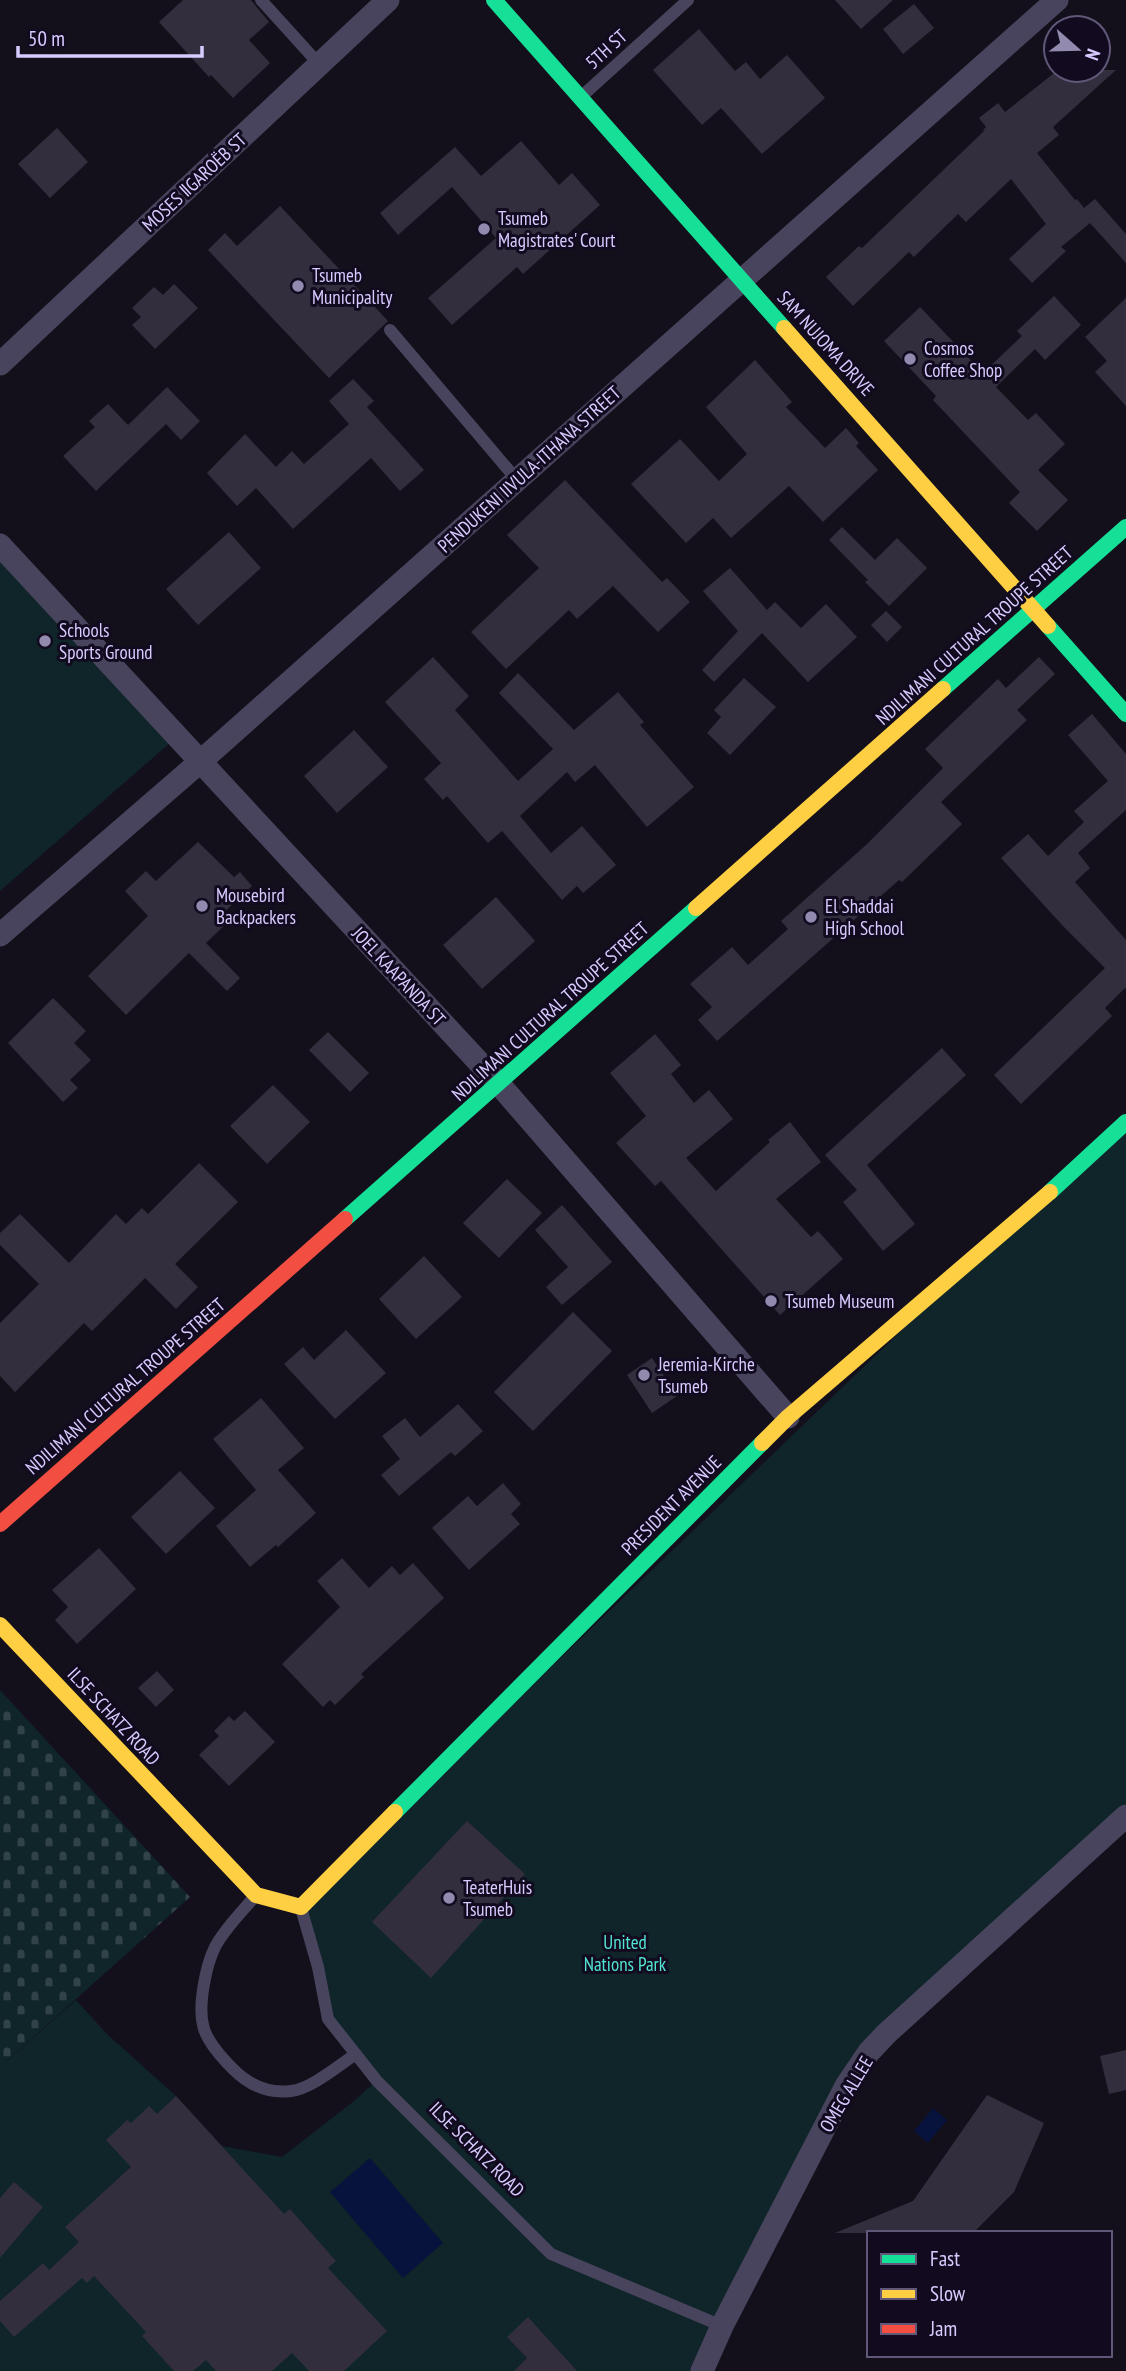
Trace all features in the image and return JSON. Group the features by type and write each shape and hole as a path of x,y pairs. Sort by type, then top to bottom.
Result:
{"street":[{"name":"MOSES ǁGAROËB ST","path":"0,364 388,0"},
{"name":"SAM NUJOMA DRIVE","path":"494,0 1126,714"},
{"name":"PENDUKENI IIVULA-ITHANA STREET","path":"0,935 201,761 1057,0"},
{"name":"NDILIMANI CULTURAL TROUPE STREET","path":"0,1524 1126,527"},
{"name":"JOEL KAAPANDA ST","path":"0,545 499,1084 788,1417"},
{"name":"PRESIDENT AVENUE","path":"301,1907 788,1417 1062,1181 1126,1122"},
{"name":"ILSE SCHATZ ROAD","path":"0,1625 256,1895"},
{"name":"OMEG ALLEE","path":"702,2371 722,2326 846,2086 869,2052 1126,1816"},
{"path":"256,1895 301,1907"}],"lane":[{"path":"261,0 319,64"},
{"name":"5TH ST","path":"581,97 688,0"},
{"path":"390,330 517,480"},
{"path":"256,1895 216,1945 206,1969 201,2013 203,2027 215,2048 242,2077 254,2086 271,2091 293,2091 313,2082 356,2054"},
{"name":"ILSE SCHATZ ROAD","path":"301,1907 318,1967 328,2019 377,2081 551,2254 722,2326"}],"green space":[{"name":"Schools Sports Ground","path":"0,545 178,736 0,891"},
{"name":"United Nations Park","path":"1126,1115 1126,1821 869,2052 702,2371 0,2371 0,2067 76,2000 107,2034 176,2096 222,2146 282,2157 354,2101 377,2080 328,2019 301,1907"},
{"path":"0,1690 190,1897 0,2067"}],"water":[{"path":"933,2108 947,2120 928,2143 914,2131"},
{"path":"370,2158 443,2243 403,2278 330,2192"}],"building":[{"path":"183,0 251,0 269,22 249,40 270,63 233,98 211,75 209,77 159,22"},
{"path":"835,0 893,0 861,29"},
{"path":"914,4 934,28 903,54 883,29"},
{"path":"699,29 735,71 746,62 760,79 787,55 825,98 762,154 721,108 702,125 653,70"},
{"path":"1042,83 1101,84 1053,127 1059,135 1037,153 1075,200 1084,208 1095,199 1126,234 1126,263 1090,223 1061,247 1066,251 1032,283 1009,259 1046,224 1011,179 966,222 958,214 914,257 909,252 853,306 826,277 859,246 862,248 984,131 986,127 979,118 998,103 1005,112"},
{"path":"57,128 88,162 50,198 18,164"},
{"path":"521,141 559,185 572,173 600,205 523,274 517,267 452,325 428,298 496,238 452,187 398,235 380,213 455,147 481,176"},
{"name":"Tsumeb Municipality","path":"280,206 388,321 329,378 208,250 225,233 237,246"},
{"path":"174,284 198,308 155,349 132,325 141,317 132,308 154,287 163,295"},
{"path":"1054,296 1081,325 1045,360 1035,349 996,387 1028,420 1036,413 1065,444 1038,470 1068,500 1037,531 1009,503 1020,492 933,400 936,396 884,341 920,307 983,373 1022,336 1017,331"},
{"path":"1126,298 1126,406 1095,372 1107,361 1085,337"},
{"path":"755,360 792,402 786,407 825,448 846,428 859,443 856,446 878,470 823,522 789,486 731,538 713,518 686,543 631,484 680,439 719,481 747,454 706,407"},
{"path":"353,379 374,401 367,407 424,470 400,491 371,458 293,529 256,488 237,506 207,473 245,434 276,467 292,451 304,464 349,424 329,401"},
{"path":"167,387 200,421 181,440 166,424 96,491 63,456 95,427 89,421 108,404 128,425"},
{"path":"565,480 662,582 667,578 690,602 658,632 613,586 577,619 569,610 506,669 471,632 539,568 507,535"},
{"path":"842,527 875,560 897,538 927,568 889,606 829,540"},
{"path":"229,532 261,568 198,625 166,589"},
{"path":"730,568 767,610 775,602 801,628 826,604 857,637 808,682 762,633 714,682 702,670 738,631 703,591"},
{"path":"886,611 902,627 887,642 871,625"},
{"path":"433,657 469,696 455,710 518,781 553,749 499,693 518,673 574,730 618,692 644,722 640,725 694,787 647,827 595,765 575,782 567,772 520,816 551,853 582,826 616,865 583,893 577,886 562,900 502,831 488,843 447,796 443,800 424,779 441,763 385,702"},
{"path":"1039,657 1055,674 1017,710 1027,720 941,802 962,824 902,882 899,880 717,1041 698,1020 712,1007 690,984 732,947 748,965 788,929 781,921 866,845 943,768 925,749 998,679 1006,688"},
{"path":"744,678 776,707 730,755 707,733 721,717 714,710"},
{"path":"1092,714 1126,754 1126,810 1078,853 1090,868 1075,882 1126,940 1126,990 1125,988 1105,1008 1112,1016 1021,1104 994,1075 1105,968 1001,858 1028,834 1048,856 1084,822 1074,811 1108,781 1068,735"},
{"path":"354,730 388,767 337,813 304,776"},
{"path":"198,842 234,877 240,872 252,886 220,916 227,923 206,943 240,978 227,991 189,953 126,1015 88,976 148,916 125,891 146,871 156,881"},
{"path":"496,897 535,941 482,989 443,945"},
{"path":"53,998 86,1031 74,1043 91,1060 70,1080 78,1088 63,1102 8,1043"},
{"path":"328,1032 369,1073 350,1092 309,1050"},
{"path":"655,1034 681,1065 671,1074 694,1103 709,1090 733,1119 686,1158 716,1191 790,1122 821,1162 776,1199 811,1237 818,1231 843,1259 780,1315 661,1181 655,1186 616,1143 646,1116 610,1073"},
{"path":"942,1048 966,1075 867,1165 915,1224 883,1251 843,1202 857,1190 825,1155"},
{"path":"273,1085 310,1122 267,1164 230,1126"},
{"path":"199,1163 238,1202 175,1264 198,1287 176,1309 145,1278 92,1331 84,1323 15,1392 0,1376 0,1323 39,1284 0,1245 0,1233 20,1214 69,1263 116,1214 126,1224 142,1208 148,1214"},
{"path":"507,1179 542,1213 499,1258 463,1223"},
{"path":"562,1205 612,1262 562,1305 546,1287 568,1267 535,1230"},
{"path":"424,1256 462,1297 416,1339 379,1299"},
{"path":"573,1312 612,1351 533,1431 494,1392"},
{"path":"346,1330 386,1373 335,1419 284,1364 303,1347 314,1360"},
{"path":"652,1358 677,1396 652,1413 627,1375"},
{"path":"261,1398 304,1448 278,1470 316,1513 278,1547 276,1545 250,1567 216,1526 256,1490 213,1439"},
{"path":"458,1404 483,1431 455,1456 451,1452 399,1496 381,1475 400,1459 382,1436 405,1418 420,1437"},
{"path":"180,1471 215,1508 166,1554 131,1517"},
{"path":"503,1483 521,1504 511,1514 520,1524 469,1570 432,1528 468,1496 477,1506"},
{"path":"99,1548 136,1589 77,1644 55,1620 68,1607 52,1590"},
{"path":"342,1558 369,1588 392,1566 400,1575 413,1563 444,1598 361,1674 364,1677 335,1705 330,1700 323,1707 282,1664 340,1607 317,1581"},
{"path":"157,1671 174,1690 156,1707 138,1688"},
{"path":"245,1711 275,1742 229,1786 199,1755 219,1736 214,1731 229,1716 234,1721"},
{"name":"TeaterHuis Tsumeb","path":"467,1821 525,1874 431,1978 372,1922"},
{"path":"1126,2050 1126,2090 1109,2094 1100,2056"},
{"path":"987,2095 1044,2123 1014,2192 975,2231 835,2233 913,2201"},
{"path":"176,2096 284,2214 290,2209 336,2261 328,2268 387,2331 344,2371 309,2371 292,2353 272,2371 216,2371 206,2360 193,2371 174,2371 142,2336 146,2332 94,2276 87,2283 82,2278 14,2337 0,2321 0,2301 43,2263 49,2270 79,2242 65,2227 131,2167 106,2140 127,2120 131,2123 149,2106 157,2114"},
{"path":"14,2182 43,2207 0,2258 0,2198"},
{"path":"528,2317 577,2371 514,2371 527,2358 507,2337"}],"traffic: fast":[{"path":"494,0 784,328"},
{"path":"943,689 1126,527"},
{"path":"1048,626 1126,714"},
{"path":"345,1219 696,908"},
{"path":"1050,1192 1126,1122"},
{"path":"395,1812 762,1443"}],"traffic: slow":[{"path":"784,328 1048,626"},
{"path":"696,908 943,689"},
{"path":"762,1443 788,1417 1050,1192"},
{"path":"0,1625 256,1895 301,1907 395,1812"}],"traffic: jam":[{"path":"0,1524 345,1219"}],"place":[{"name":"Tsumeb Magistrates' Court","path":"484,229"},
{"name":"Tsumeb Municipality","path":"298,286"},
{"name":"Cosmos Coffee Shop","path":"910,359"},
{"name":"Schools Sports Ground","path":"45,641"},
{"name":"Mousebird Backpackers","path":"202,906"},
{"name":"El Shaddai High School","path":"811,917"},
{"name":"Tsumeb Museum","path":"771,1301"},
{"name":"Jeremia-Kirche Tsumeb","path":"644,1375"},
{"name":"TeaterHuis Tsumeb","path":"449,1898"}]}
